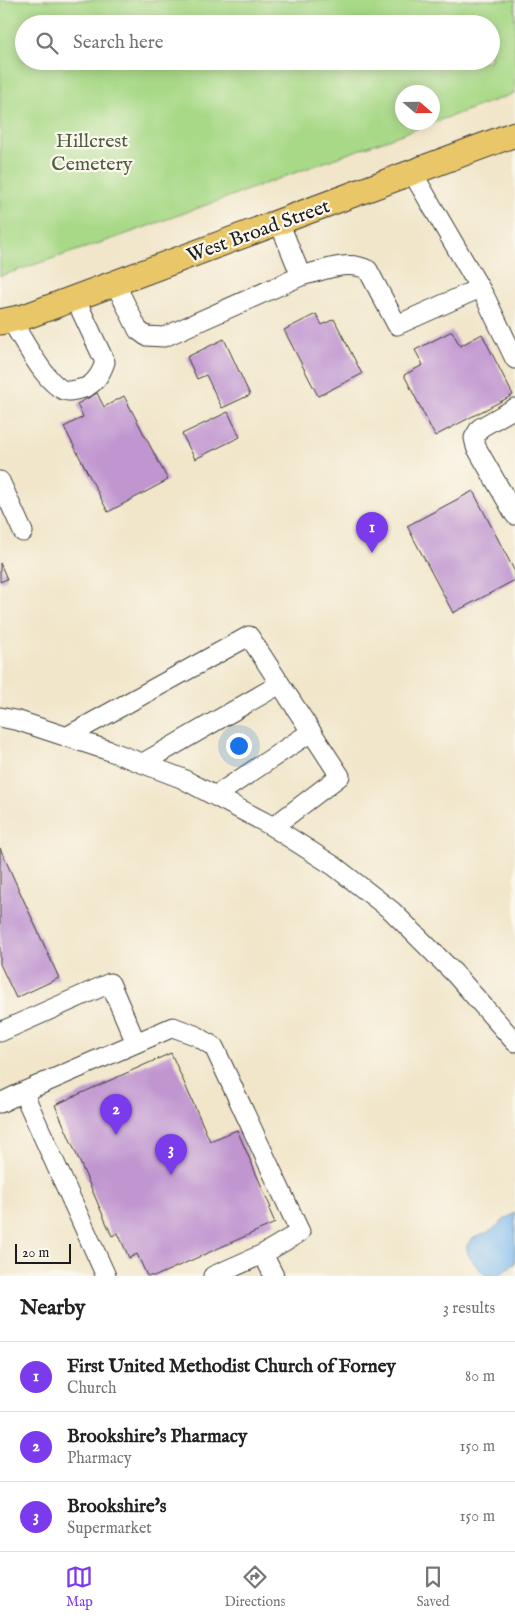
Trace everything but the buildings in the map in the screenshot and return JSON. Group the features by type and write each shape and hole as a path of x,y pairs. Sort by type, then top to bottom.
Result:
{"main road":[{"name":"West Broad Street","path":"6,321 24,317 515,134"}],"lane":[{"path":"412,172 480,288 515,359"},
{"path":"279,222 302,276"},
{"path":"114,283 138,330 146,336 164,337 302,276 342,266 360,266 368,270 396,325 480,288"},
{"path":"6,321 52,384 67,391 86,388 101,375 105,362 75,298"},
{"path":"515,408 480,428 474,438 476,447 515,515"},
{"path":"0,481 23,532"},
{"path":"66,737 249,636 340,776 273,827"},
{"path":"143,763 280,684"},
{"path":"0,718 19,721 143,763 181,778 273,827 334,866 392,910 455,974 515,1042"},
{"path":"215,796 311,732"},
{"path":"0,1032 110,983 136,1043"},
{"path":"0,1103 173,1027 197,1036 214,1047 300,1232 263,1254 213,1276"},
{"path":"23,1092 106,1276"},
{"path":"263,1254 274,1276"}],"green space":[{"name":"Hillcrest Cemetery","path":"0,0 515,0 515,93 440,120 440,85 395,85 395,130 413,130 118,237 0,276"}],"water":[{"path":"515,1213 515,1263 498,1276 486,1276 468,1254 468,1244 471,1240 489,1232"}],"place":[{"name":"First United Methodist Church of Forney","path":"372,553"},
{"name":"Brookshire's Pharmacy","path":"116,1135"},
{"name":"Brookshire's","path":"171,1175"}]}
